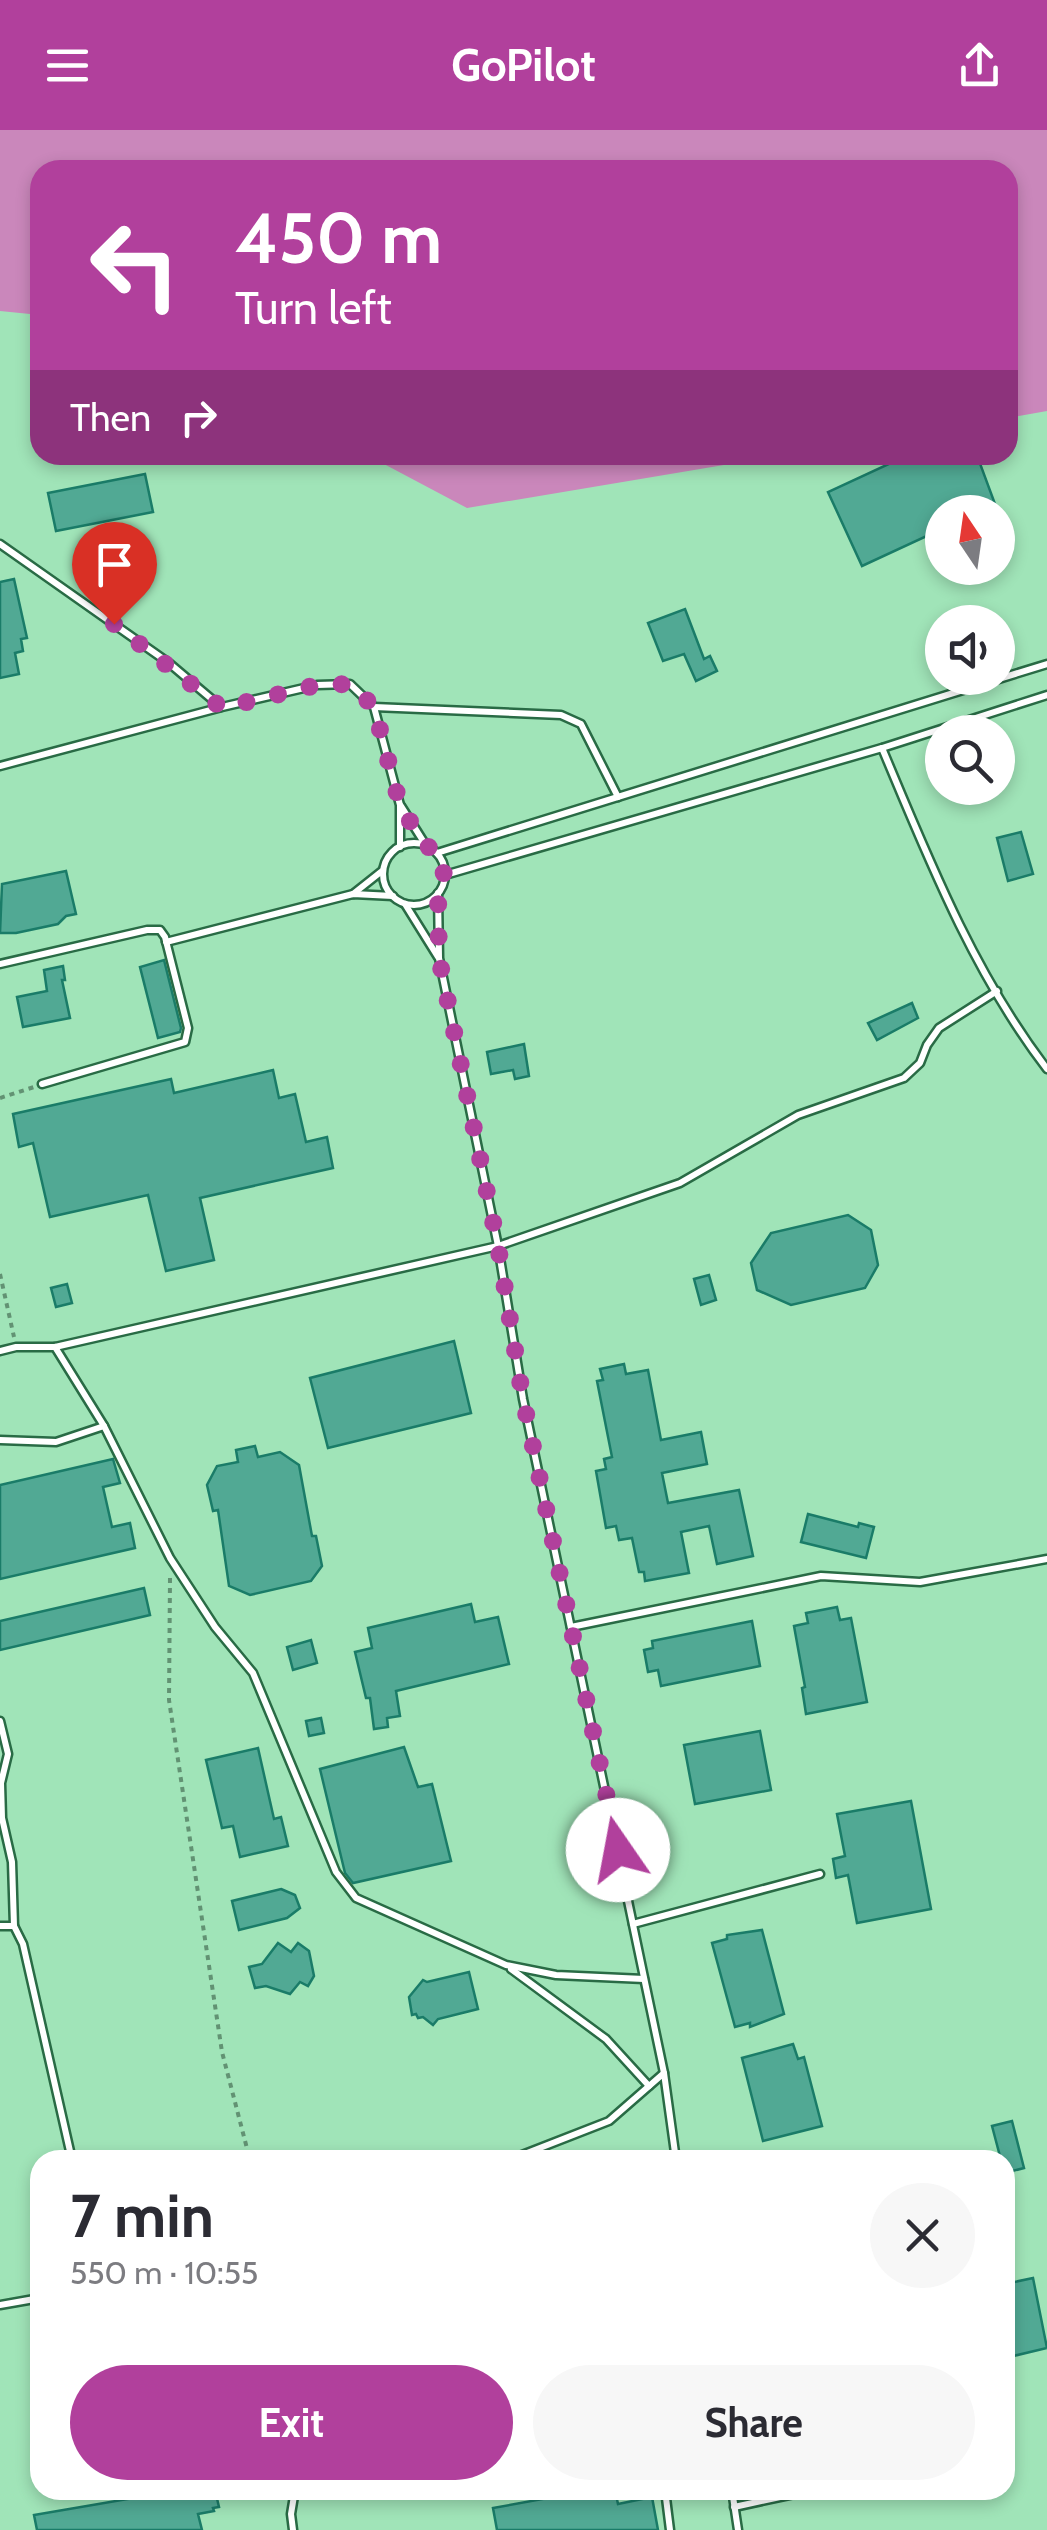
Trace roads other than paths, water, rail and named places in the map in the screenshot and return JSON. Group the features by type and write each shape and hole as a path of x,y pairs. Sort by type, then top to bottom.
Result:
{"lane":[{"path":"0,544 168,663 222,708"},
{"path":"438,853 1047,664"},
{"path":"0,766 317,685 350,684 374,707 400,805 400,846"},
{"path":"445,875 882,748 1047,695"},
{"path":"374,707 561,715 581,724 618,797"},
{"path":"882,748 942,890 1022,1036 1047,1069"},
{"path":"400,805 424,844 438,853 445,875 438,893 439,958 498,1246 523,1399 664,2073 675,2150"},
{"path":"393,896 384,880 386,860 400,846 424,844"},
{"path":"353,894 383,870"},
{"path":"405,903 423,903 438,893"},
{"path":"166,942 353,894 393,896 405,903 439,958"},
{"path":"0,964 147,930 160,930 166,942 188,1028 185,1042 42,1084"},
{"path":"0,1351 55,1347 498,1246 680,1183 798,1115 904,1078 920,1063 939,1028 997,992"},
{"path":"55,1347 104,1426 170,1558 215,1627 253,1673 336,1872 356,1898 506,1965 606,2038 649,2086"},
{"path":"0,1440 56,1442 104,1426"},
{"path":"571,1627 820,1576 920,1582 1047,1558"},
{"path":"0,1720 8,1754 1,1784 12,1862 14,1926 23,1944 70,2150"},
{"path":"633,1924 820,1874"},
{"path":"0,1926 14,1926"},
{"path":"506,1965 556,1975 644,1979"},
{"path":"535,2150 609,2121 664,2073"},
{"path":"0,2305 30,2300"},
{"path":"293,2500 293,2530"},
{"path":"666,2500 670,2530"},
{"path":"733,2500 738,2530"},
{"path":"734,2507 760,2500"}]}
